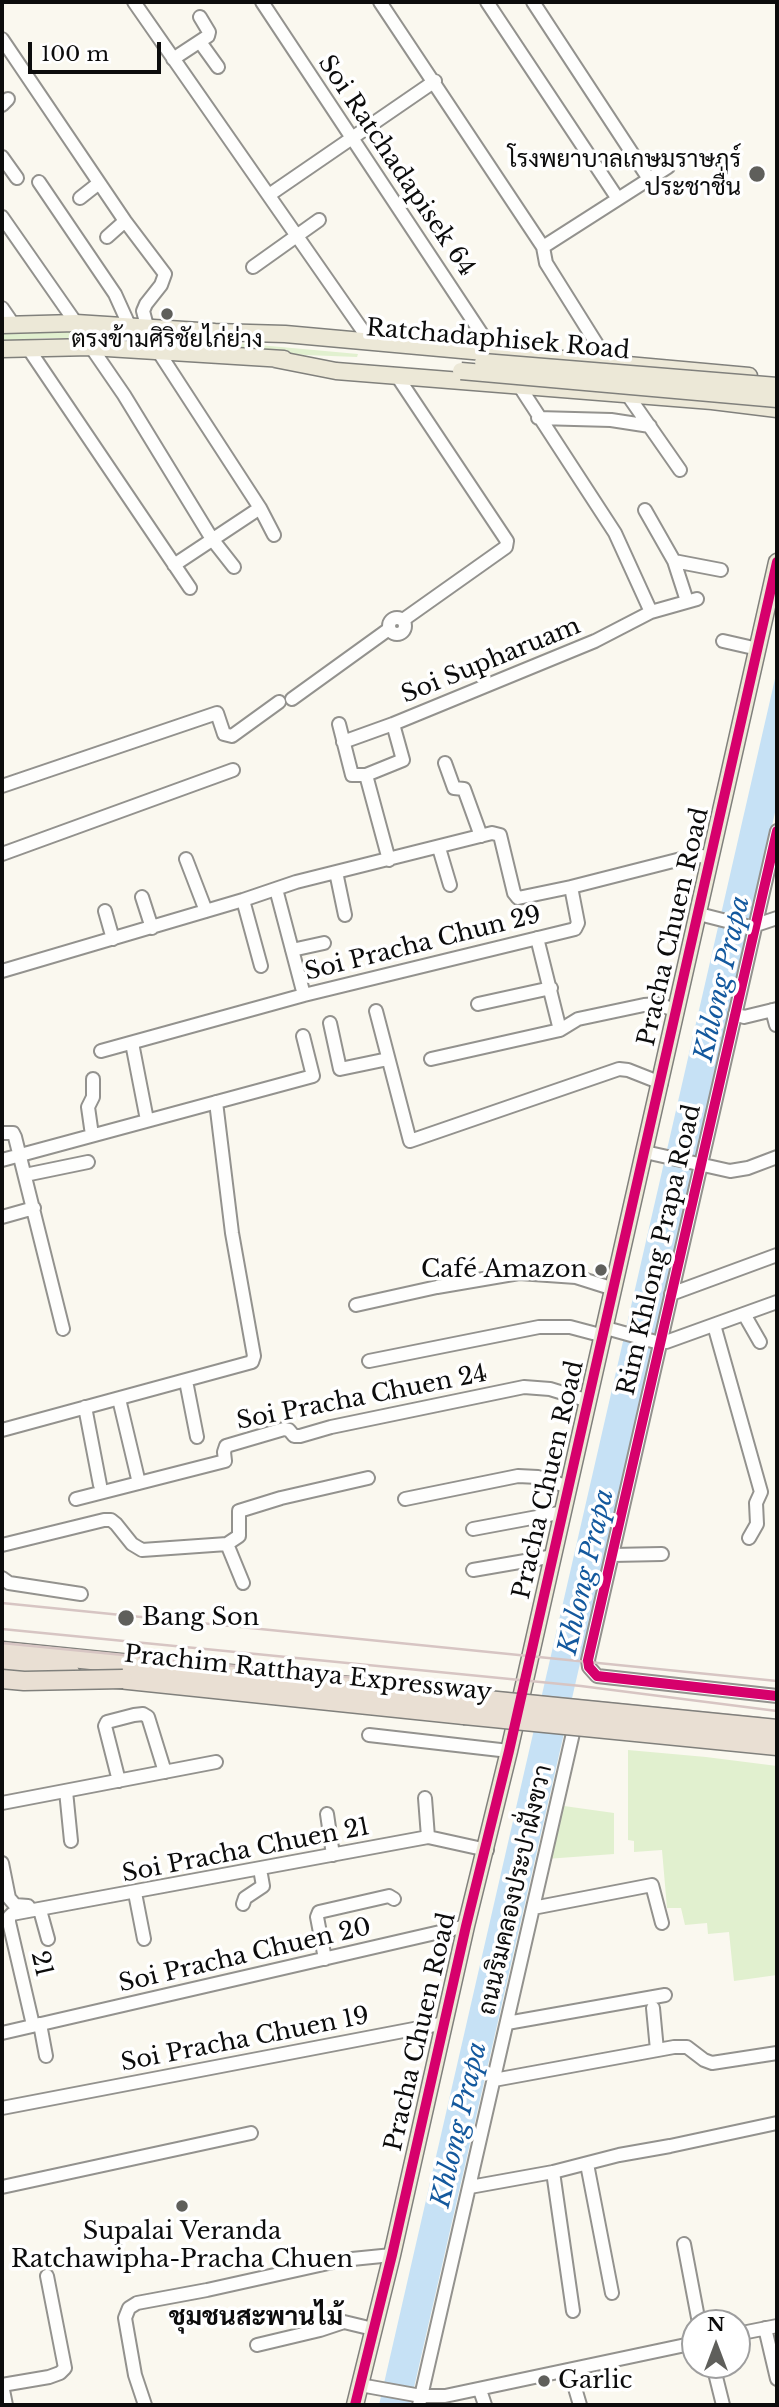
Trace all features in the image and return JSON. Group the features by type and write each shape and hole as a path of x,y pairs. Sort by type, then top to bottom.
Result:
{"highway":[{"name":"Prachim Ratthaya Expressway","path":"2,1651 777,1729"},
{"name":"Prachim Ratthaya Expressway","path":"2,1668 777,1746"},
{"path":"2,1677 24,1681 123,1679"}],"main road":[{"name":"Ratchadaphisek Road","path":"7,325 76,323 285,334 777,379"},
{"name":"Ratchadaphisek Road","path":"215,332 284,344 777,399"},
{"name":"Ratchadaphisek Road","path":"2,349 91,347 275,359 462,365 777,386"},
{"name":"Ratchadaphisek Road","path":"275,359 320,368 397,376 777,409"},
{"path":"671,398 684,396 688,390 685,376 676,369"},
{"name":"Pracha Chuen Road","path":"355,2405 392,2255 466,1926 487,1850 677,1012 705,915 711,858 777,562"}],"street":[{"path":"134,2 370,341"},
{"name":"Soi Ratchadapisek 64","path":"262,2 495,354"},
{"path":"380,2 543,247 545,263 608,362"},
{"path":"487,2 618,199"},
{"path":"533,2 649,179"},
{"path":"173,59 208,36 209,32 200,17"},
{"path":"2,39 125,221 165,274 161,285 143,311 147,326"},
{"path":"200,42 215,63 201,67"},
{"path":"269,195 435,81"},
{"path":"2,157 17,178"},
{"path":"543,247 668,167"},
{"path":"39,182 115,294 129,325"},
{"path":"80,198 99,183"},
{"path":"2,216 76,323"},
{"path":"253,267 319,220"},
{"path":"107,237 125,221"},
{"path":"2,309 7,325"},
{"path":"91,347 212,539 234,567"},
{"path":"28,348 190,588"},
{"path":"158,351 260,508 274,535"},
{"path":"2,786 218,713 224,734 232,736 389,629 393,618 402,620 506,547 507,541 397,376"},
{"path":"520,387 615,533 651,612"},
{"path":"627,394 680,470"},
{"path":"538,418 611,420 650,426"},
{"path":"174,565 260,508"},
{"path":"645,510 674,561 721,570"},
{"name":"Soi Supharuam","path":"343,742 595,641 651,612 692,600 674,561"},
{"path":"723,641 758,649"},
{"path":"339,723 352,775 366,775 403,760 393,724"},
{"path":"445,763 454,788 464,789 486,834"},
{"path":"2,853 233,770"},
{"path":"366,775 388,860"},
{"name":"Rim Khlong Prapa Road","path":"777,831 658,1343 588,1660 589,1667 597,1676 777,1696"},
{"path":"2,971 336,872 486,834 500,835 514,893 518,898 571,887"},
{"path":"439,848 450,886"},
{"name":"Soi Pracha Chun 29","path":"101,1051 304,995 575,929 578,926 571,887 685,858 711,858"},
{"path":"186,859 206,911"},
{"path":"336,872 345,915"},
{"path":"276,889 304,995"},
{"path":"142,897 152,928"},
{"path":"243,900 261,966"},
{"path":"105,911 113,939"},
{"path":"705,915 753,927 777,919"},
{"path":"537,938 560,1030"},
{"path":"292,950 324,943"},
{"path":"478,1004 551,988"},
{"path":"431,1059 560,1030 578,1019 644,1005 658,1004 677,1012"},
{"path":"735,1014 744,1017 775,1010 776,1025"},
{"path":"376,1011 410,1141 619,1069 661,1083"},
{"path":"331,1023 340,1069 388,1059"},
{"path":"2,1160 313,1076 303,1036"},
{"path":"132,1043 147,1120"},
{"path":"92,1135 88,1108 93,1097 93,1079"},
{"path":"2,1430 250,1364 254,1360 230,1219 216,1102"},
{"path":"2,1133 13,1133 20,1155 63,1329"},
{"path":"645,1152 730,1171 777,1158"},
{"path":"25,1175 88,1162"},
{"path":"2,1217 34,1208"},
{"path":"671,1294 777,1255"},
{"path":"356,1305 519,1273 536,1272 576,1277 614,1289"},
{"path":"369,1361 539,1327 570,1327 623,1333 658,1343 777,1302"},
{"path":"744,1314 760,1342"},
{"path":"714,1325 761,1492 756,1503 757,1524 749,1538"},
{"path":"186,1381 197,1437"},
{"name":"Soi Pracha Chuen 24","path":"76,1499 225,1461 226,1446 284,1429 294,1436 300,1436 331,1427 524,1387 550,1389 589,1401"},
{"path":"119,1399 139,1483"},
{"path":"85,1407 100,1485"},
{"path":"405,1499 518,1476 538,1477 569,1487"},
{"path":"2,1545 104,1520 111,1520 132,1544 142,1550 227,1544 239,1536 239,1511 281,1498 368,1478"},
{"path":"473,1529 564,1512"},
{"path":"227,1544 243,1583"},
{"path":"612,1555 662,1554"},
{"path":"473,1570 554,1556"},
{"path":"2,1578 9,1583 81,1594"},
{"path":"2,1677 192,1692 515,1726"},
{"name":"ถนนริมคลองประปาฝั่งขวา","path":"418,2399 470,2187 578,1712"},
{"path":"119,1781 106,1726 107,1722 134,1715 143,1714 148,1717 164,1772"},
{"path":"369,1735 509,1751"},
{"path":"2,1803 216,1762"},
{"path":"66,1791 71,1841"},
{"path":"425,1798 428,1837"},
{"path":"327,1814 333,1855"},
{"name":"Soi Pracha Chuen 21","path":"12,1914 36,1907 135,1893 428,1837 487,1850"},
{"path":"2,1863 9,1898 13,1904 36,1907 48,1939"},
{"path":"243,1904 245,1898 263,1886 260,1869"},
{"path":"533,1909 652,1885 662,1923"},
{"path":"135,1893 144,1938"},
{"path":"325,1959 317,1917 319,1912 388,1896 394,1899"},
{"name":"21","path":"12,1914 9,1922 46,2056"},
{"name":"Soi Pracha Chuen 20","path":"2,2033 466,1926"},
{"path":"2,1948 15,1944"},
{"path":"507,2023 665,1995"},
{"path":"653,2008 657,2050"},
{"name":"Soi Pracha Chuen 19","path":"2,2108 444,2023"},
{"path":"494,2080 687,2047 712,2063 777,2053"},
{"path":"470,2187 554,2172 619,2155 777,2123"},
{"path":"2,2187 251,2133"},
{"path":"587,2164 612,2292"},
{"path":"554,2172 573,2311"},
{"path":"684,2244 696,2309"},
{"path":"145,2405 135,2375 125,2318 129,2308 137,2303 342,2260 392,2255"},
{"path":"6,2405 2,2385 49,2377 65,2368 47,2276"},
{"path":"257,2345 344,2322 373,2329"},
{"path":"751,2331 771,2327 777,2379"},
{"path":"360,2385 418,2399 445,2396 681,2346"},
{"path":"570,2371 580,2405"},
{"path":"716,2379 723,2405"},
{"path":"480,2390 485,2405"}],"green space":[{"path":"104,331 358,354 357,357 306,355 113,338 2,341 2,332"},
{"path":"628,1750 777,1766 777,1975 734,1981 729,1932 708,1934 707,1923 685,1925 681,1908 667,1908 662,1850 634,1852 634,1841 628,1840"},
{"path":"564,1806 614,1813 614,1854 546,1859"}],"water":[{"name":"Khlong Prapa","path":"777,670 777,804 410,2405 379,2405"}],"railway":[{"path":"2,1603 777,1681"},
{"path":"2,1629 581,1686 777,1711"},
{"path":"2,1643 761,1718"}],"cycle path":[{"path":"355,2405 509,1751 777,562"},
{"path":"777,831 588,1660 589,1667 597,1676 777,1696"}],"place":[{"name":"โรงพยาบาลเกษมราษฎร์ ประชาชื่น","path":"757,174"},
{"name":"ตรงข้ามศิริชัยไก่ย่าง","path":"167,314"},
{"name":"Café Amazon","path":"601,1270"},
{"name":"Bang Son","path":"126,1618"},
{"name":"Supalai Veranda Ratchawipha-Pracha Chuen","path":"182,2206"},
{"name":"Garlic","path":"544,2381"}],"district":[{"name":"ชุมชนสะพานไม้","path":"256,2318"}]}
